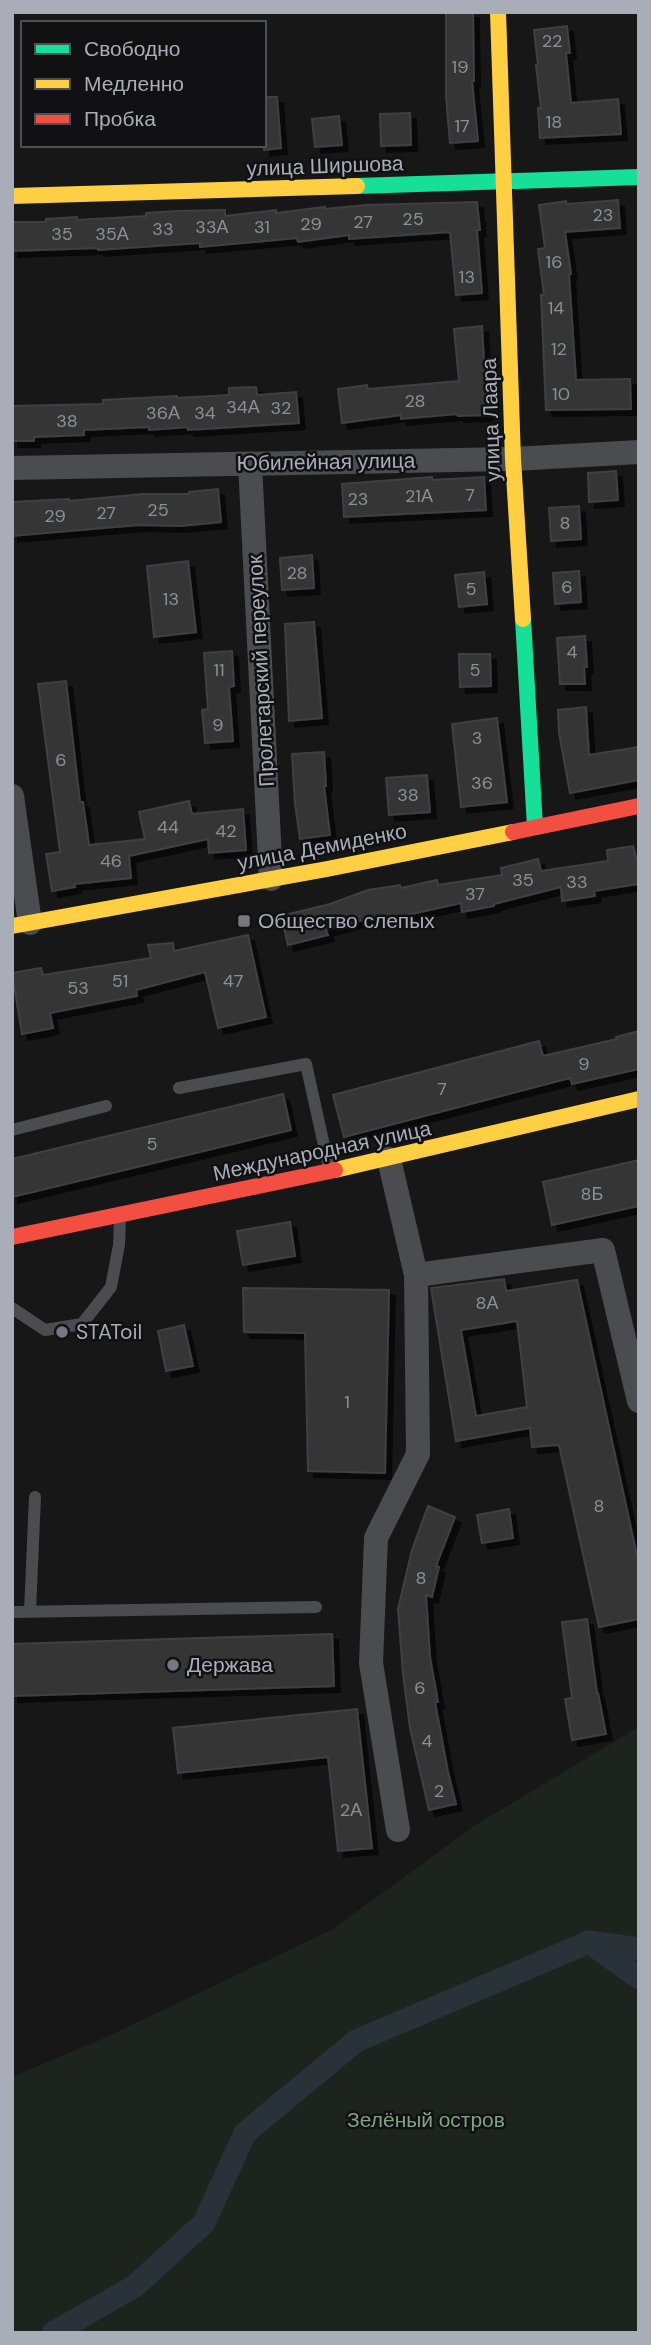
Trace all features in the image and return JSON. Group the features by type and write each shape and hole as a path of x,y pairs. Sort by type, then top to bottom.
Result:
{"street":[{"name":"улица Лаара","path":"498,12 506,183 513,459 535,827"},
{"name":"улица Ширшова","path":"12,196 639,177"},
{"name":"Юбилейная улица","path":"12,468 513,459 639,452"},
{"name":"Пролетарский переулок","path":"250,464 271,879"},
{"path":"12,796 21,924"},
{"name":"улица Демиденко","path":"21,924 271,879 639,806"},
{"name":"Международная улица","path":"12,1237 330,1172 639,1099"},
{"path":"389,1159 416,1275 418,1454 376,1538 371,1663 398,1830"},
{"path":"416,1275 603,1250 639,1401"}],"lane":[{"path":"179,1088 306,1064 330,1172"},
{"path":"12,1130 106,1106"},
{"path":"12,1308 45,1329 82,1324 111,1287 119,1245 120,1215"},
{"path":"30,1611 35,1497"},
{"path":"12,1612 316,1607"}],"green space":[{"name":"Зелёный остров","path":"639,1727 639,2333 12,2333 12,2077 100,2040 333,1929 474,1826"}],"building":[{"path":"446,12 473,12 472,81 478,141 450,143 446,96"},
{"path":"567,26 570,53 566,53 571,103 618,99 621,134 540,138 538,108 541,108 534,30"},
{"path":"266,97 277,97 281,148 264,150"},
{"path":"410,113 411,145 381,146 380,114"},
{"path":"339,116 342,145 315,147 312,119"},
{"path":"618,200 620,228 565,232 571,274 576,380 630,379 631,409 546,410 541,295 544,295 538,249 545,248 539,205 566,201 567,204"},
{"path":"477,202 482,293 456,295 450,232 349,239 349,235 298,242 297,238 200,247 200,243 98,250 12,251 12,222 146,216 146,213 178,211 225,210 225,216 325,207"},
{"path":"482,326 487,415 457,414 401,419 401,415 342,423 338,389 459,381 454,329"},
{"path":"256,387 257,395 296,392 299,423 188,430 188,427 149,430 149,427 84,430 84,435 34,437 34,441 12,441 12,406 103,404 103,400 229,395 229,388"},
{"path":"616,471 618,500 589,502 588,473"},
{"path":"432,477 433,480 484,477 486,510 344,517 342,484"},
{"path":"218,489 221,522 180,526 138,525 12,536 12,502 189,494"},
{"path":"579,506 581,539 551,541 549,508"},
{"path":"312,555 314,588 282,590 280,558"},
{"path":"188,561 196,632 154,637 147,566"},
{"path":"579,571 581,602 555,604 553,573"},
{"path":"484,572 487,604 459,607 455,575"},
{"path":"314,622 322,718 289,721 285,624"},
{"path":"585,636 585,684 560,684 557,638"},
{"path":"232,651 234,686 229,687 233,741 205,743 202,710 208,709 204,653"},
{"path":"459,654 490,654 491,686 460,687"},
{"path":"66,681 80,802 83,802 89,845 145,839 139,812 189,801 192,814 243,809 246,850 209,853 208,839 129,856 131,878 74,884 75,887 52,891 46,854 60,852 38,684"},
{"path":"586,707 589,755 639,747 639,780 570,793 559,733 558,710"},
{"path":"497,718 507,802 461,807 452,724"},
{"path":"324,752 324,786 330,835 300,839 292,754"},
{"path":"427,775 430,812 389,815 386,778"},
{"path":"633,846 639,868 639,884 594,891 595,896 562,901 561,887 462,912 461,903 376,922 374,917 326,930 328,935 288,945 281,916 330,904 368,890 400,885 401,888 437,880 438,885 502,875 501,868 538,859 541,871 608,861 607,850"},
{"path":"248,935 266,1017 218,1028 205,972 136,990 137,996 50,1013 53,1028 22,1034 12,973 41,968 43,975 151,958 148,945 173,943 174,951"},
{"path":"639,1031 639,1069 572,1084 570,1078 344,1137 333,1095 539,1041 543,1056 617,1039 616,1037"},
{"path":"283,1094 291,1130 12,1197 12,1159"},
{"path":"639,1160 639,1206 552,1225 543,1182"},
{"path":"290,1222 295,1256 243,1265 237,1231"},
{"path":"504,1279 506,1291 577,1280 639,1565 639,1619 599,1627 559,1445 532,1447 530,1428 456,1441 431,1288","holes":["517,1321 527,1407 476,1416 461,1330"]},
{"path":"243,1288 389,1290 385,1473 308,1471 305,1333 244,1332"},
{"path":"184,1325 193,1366 166,1371 158,1331"},
{"path":"428,1506 455,1517 436,1566 439,1567 432,1597 426,1595 430,1657 438,1702 435,1702 456,1804 429,1810 410,1728 398,1609 412,1550"},
{"path":"509,1509 513,1538 482,1543 477,1515"},
{"path":"587,1619 597,1693 606,1734 572,1740 565,1699 572,1698 562,1622"},
{"name":"Держава","path":"332,1634 334,1686 12,1696 12,1644"},
{"path":"357,1709 372,1848 338,1851 328,1757 178,1773 173,1728"}],"waterway":[{"path":"53,2333 135,2286 204,2223 245,2133 356,2041 589,1942 639,1949"},
{"path":"590,1943 639,1978"}],"traffic: fast":[{"path":"357,186 639,177"},
{"path":"523,619 535,827"}],"traffic: slow":[{"path":"498,12 513,459 523,619"},
{"path":"12,196 357,186"},
{"path":"12,926 513,832"},
{"path":"335,1170 639,1099"}],"traffic: jam":[{"path":"513,832 639,806"},
{"path":"12,1237 335,1170"}],"place":[{"name":"Общество слепых","path":"244,921"},
{"name":"STAToil","path":"62,1332"},
{"name":"Держава","path":"173,1665"}]}
